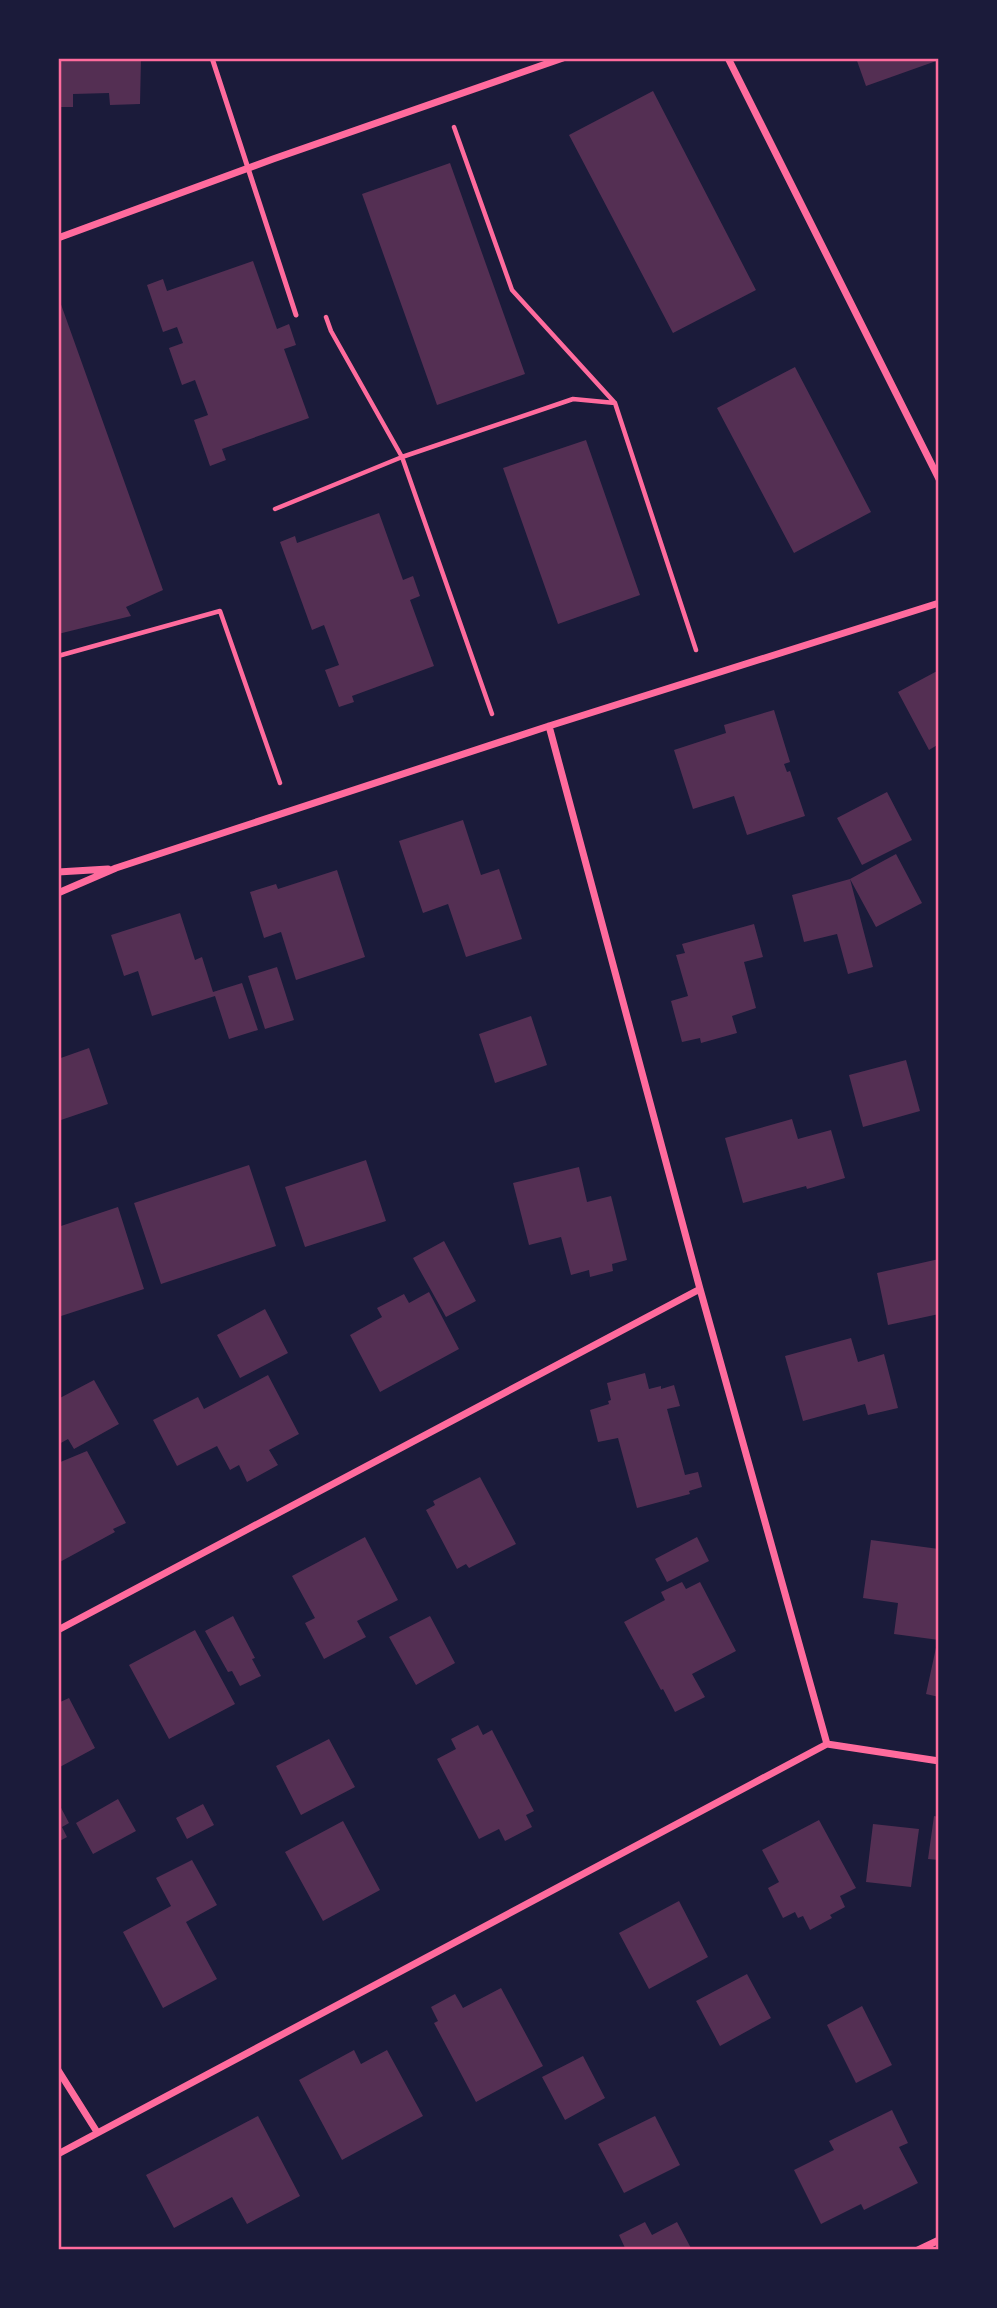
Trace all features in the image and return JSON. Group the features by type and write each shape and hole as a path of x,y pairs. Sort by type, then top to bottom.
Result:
{"street":[{"path":"58,238 563,58"},
{"path":"728,58 939,479"},
{"path":"58,893 116,868 549,726 939,603"},
{"path":"549,726 700,1289 827,1744"},
{"path":"58,872 116,868"},
{"path":"58,1630 700,1289"},
{"path":"58,2154 827,1744 939,1761"},
{"path":"58,2070 97,2132"},
{"path":"918,2250 939,2240"}],"lane":[{"path":"212,58 296,315"}],"path":[{"path":"444,100 512,290 615,403 705,678"},
{"path":"322,305 331,331 402,457 501,742"},
{"path":"275,509 402,457 573,399 615,403"},
{"path":"58,656 220,611 280,784"}],"building":[{"path":"58,58 141,58 140,104 110,105 109,93 73,94 73,107 58,107"},
{"path":"856,58 939,58 939,60 866,86"},
{"path":"653,91 756,290 673,333 569,135"},
{"path":"450,163 525,374 437,405 362,194"},
{"path":"253,261 277,329 289,324 296,345 284,349 309,418 222,449 226,460 210,466 194,420 208,415 195,380 182,385 169,348 183,343 177,327 163,332 147,285 163,279 167,291"},
{"path":"58,296 163,590 126,607 131,616 58,634"},
{"path":"795,367 871,512 794,553 717,408"},
{"path":"586,440 640,595 558,624 503,468"},
{"path":"379,513 403,580 413,576 420,596 410,600 434,666 352,696 354,702 339,707 325,670 339,665 324,625 312,630 280,542 295,536 297,543"},
{"path":"939,670 939,744 929,750 898,692"},
{"path":"774,710 790,762 784,764 787,772 790,771 805,816 747,835 734,796 693,809 674,750 726,733 724,725"},
{"path":"887,792 912,840 862,865 837,818"},
{"path":"463,820 481,875 499,869 522,939 466,957 448,904 423,913 399,841"},
{"path":"896,854 922,903 876,927 850,879"},
{"path":"337,870 365,957 296,980 281,932 264,938 250,892 276,884 278,889"},
{"path":"850,879 873,967 848,974 837,934 804,942 792,895"},
{"path":"180,913 195,960 202,957 213,992 242,983 258,1030 229,1039 215,996 152,1016 138,971 124,976 111,935"},
{"path":"754,924 763,957 744,962 756,1008 732,1016 737,1033 701,1043 700,1038 682,1042 671,1001 688,996 676,955 685,953 682,944"},
{"path":"277,967 294,1020 265,1029 248,976"},
{"path":"531,1016 547,1065 495,1083 479,1034"},
{"path":"89,1048 108,1104 58,1121 58,1059"},
{"path":"906,1060 920,1111 863,1127 849,1075"},
{"path":"792,1119 798,1139 831,1130 845,1178 743,1203 725,1138"},
{"path":"366,1160 386,1221 305,1247 285,1187"},
{"path":"249,1165 276,1246 161,1284 134,1203"},
{"path":"579,1167 587,1202 611,1196 627,1260 612,1264 613,1271 590,1277 589,1270 571,1275 561,1237 529,1245 513,1183"},
{"path":"118,1207 144,1289 58,1317 58,1227"},
{"path":"444,1241 476,1301 446,1317 413,1258"},
{"path":"939,1259 939,1314 888,1325 877,1273"},
{"path":"429,1292 459,1349 380,1392 350,1335 382,1317 377,1308 404,1294 409,1303"},
{"path":"265,1309 288,1353 240,1378 217,1335"},
{"path":"851,1338 858,1362 884,1354 898,1408 868,1415 865,1404 803,1421 785,1356"},
{"path":"645,1373 649,1389 674,1385 680,1406 667,1409 685,1475 698,1472 702,1487 689,1491 690,1494 637,1508 618,1438 598,1442 590,1410 609,1404 608,1401 611,1400 607,1383"},
{"path":"268,1375 299,1434 269,1450 278,1465 247,1482 239,1465 230,1470 217,1446 177,1466 153,1420 198,1397 204,1409"},
{"path":"94,1380 119,1424 74,1449 68,1439 59,1444 58,1399"},
{"path":"87,1451 126,1523 113,1529 115,1532 58,1563 58,1463"},
{"path":"480,1477 516,1544 469,1568 466,1564 457,1569 426,1510 435,1505 433,1501"},
{"path":"365,1537 398,1600 357,1621 366,1637 324,1659 305,1623 315,1618 292,1576"},
{"path":"697,1537 709,1561 667,1582 655,1559"},
{"path":"871,1540 939,1549 939,1640 894,1634 898,1603 863,1598"},
{"path":"682,1582 686,1589 700,1582 736,1651 692,1674 705,1697 675,1712 624,1622 665,1600 661,1592"},
{"path":"233,1616 255,1658 252,1659 261,1676 240,1686 232,1671 228,1672 205,1631"},
{"path":"430,1616 455,1663 416,1685 389,1637"},
{"path":"195,1630 235,1704 169,1739 129,1665"},
{"path":"939,1643 939,1697 926,1694"},
{"path":"69,1698 95,1748 58,1768 58,1703"},
{"path":"478,1725 483,1735 492,1730 534,1811 526,1815 532,1827 505,1841 499,1829 479,1839 437,1759 456,1749 451,1739"},
{"path":"329,1739 355,1787 301,1815 276,1766"},
{"path":"118,1799 136,1831 93,1854 76,1823"},
{"path":"58,1802 69,1823 62,1827 67,1837 58,1842"},
{"path":"203,1804 214,1825 187,1839 176,1818"},
{"path":"934,1816 939,1817 939,1860 928,1859"},
{"path":"819,1820 856,1888 840,1896 845,1907 810,1930 803,1916 798,1918 795,1912 783,1918 768,1888 779,1882 762,1850"},
{"path":"343,1821 380,1890 323,1921 285,1852"},
{"path":"873,1824 919,1829 911,1887 866,1882"},
{"path":"192,1860 217,1905 186,1922 217,1979 163,2008 123,1932 171,1906 156,1878"},
{"path":"679,1901 708,1957 649,1989 619,1933"},
{"path":"747,1974 771,2018 720,2046 696,2001"},
{"path":"501,1988 543,2066 476,2102 434,2023 438,2021 431,2007 455,1994 463,2008"},
{"path":"862,2006 892,2065 856,2083 827,2025"},
{"path":"354,2050 361,2064 387,2050 423,2116 342,2160 299,2080"},
{"path":"583,2056 605,2098 565,2120 542,2077"},
{"path":"892,2110 908,2143 899,2147 918,2183 864,2210 861,2204 821,2224 794,2170 834,2150 829,2141"},
{"path":"258,2116 300,2196 247,2224 232,2197 174,2228 146,2175"},
{"path":"655,2116 680,2165 624,2193 598,2144"},
{"path":"645,2222 652,2235 677,2222 692,2250 621,2250 625,2248 619,2235"}]}
